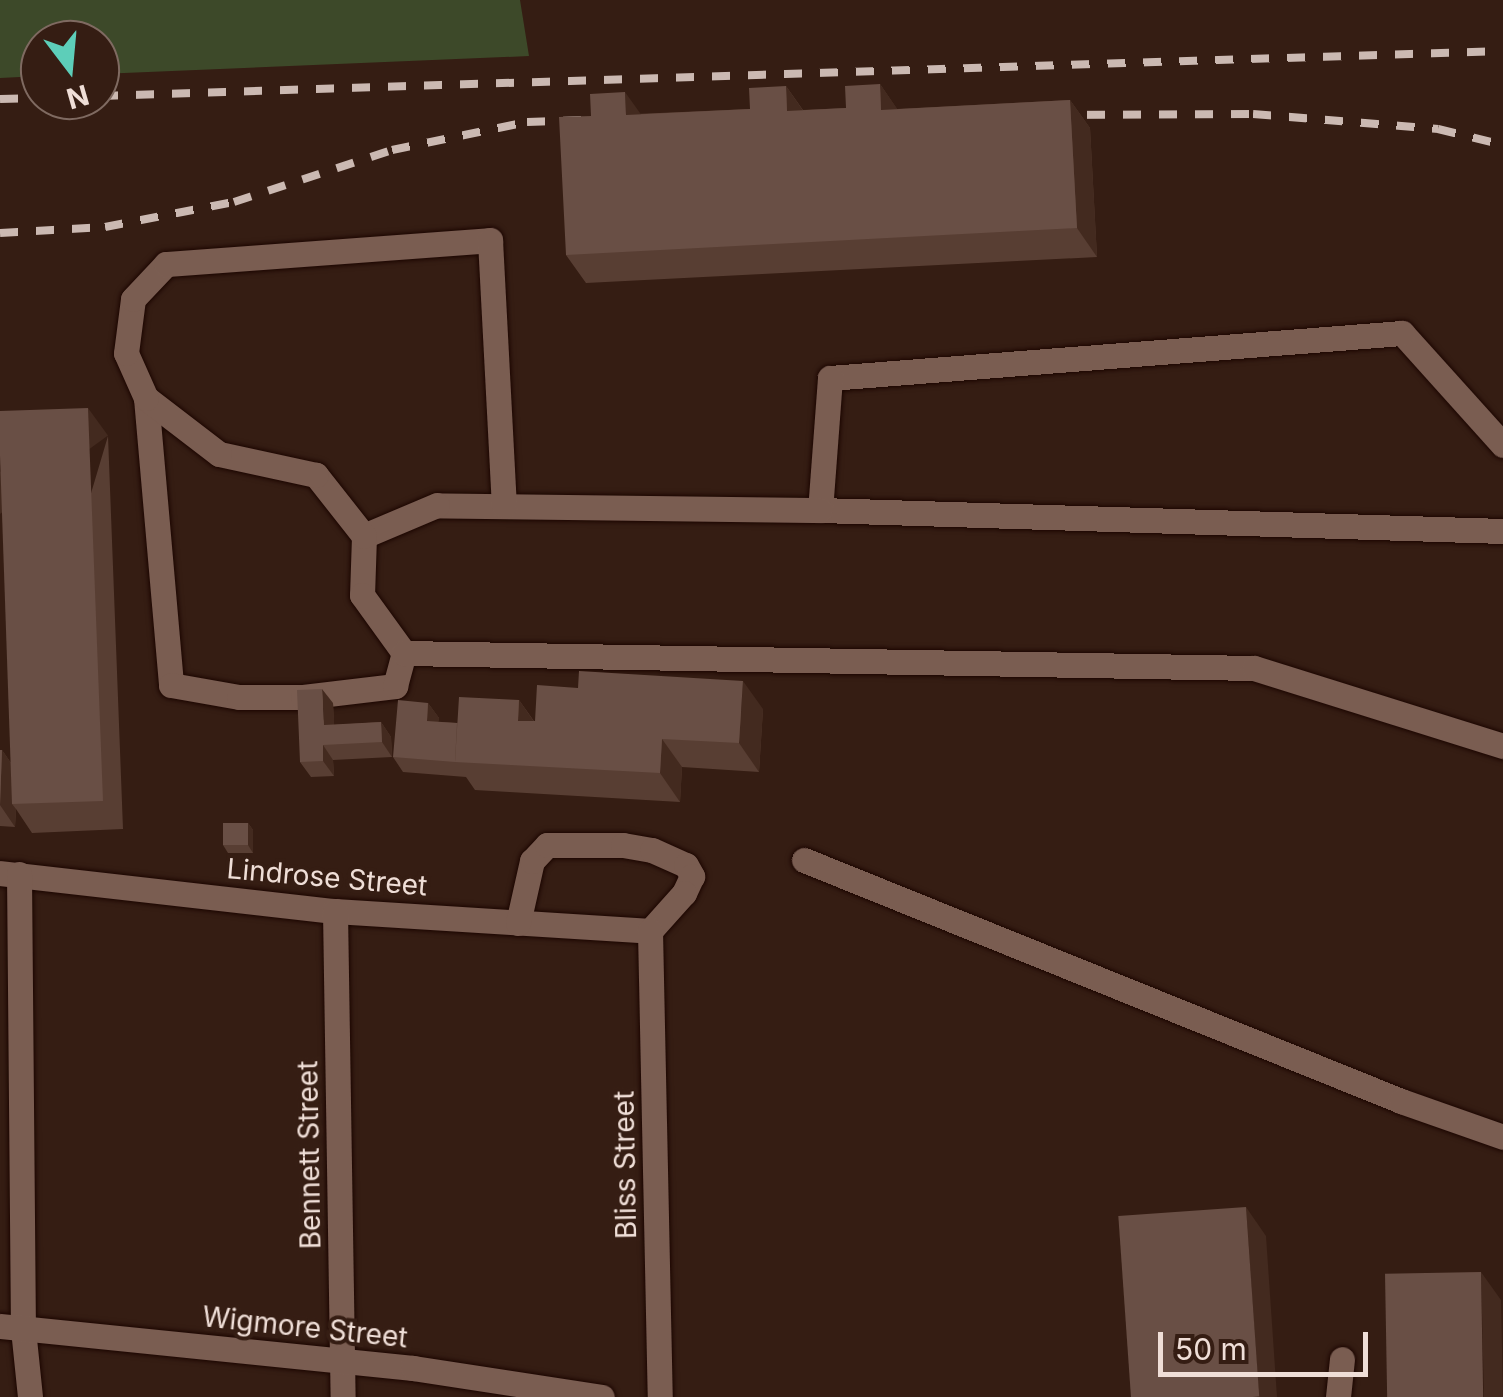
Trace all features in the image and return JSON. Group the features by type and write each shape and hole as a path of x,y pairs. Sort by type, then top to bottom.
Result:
{"street":[{"path":"404,653 395,686 303,697 239,697 171,684 146,398 126,353 133,300 166,264 490,240 504,506"},
{"path":"820,510 830,378 1402,333 1503,446"},
{"path":"146,398 219,454 316,475 364,536 362,594 404,653"},
{"path":"364,536 437,505 820,510 1503,531"},
{"path":"404,653 1254,668 1503,746"},
{"path":"518,923 532,860 547,845 623,845 652,850 686,866 692,876 684,893 650,931"},
{"path":"804,860 1347,1080 1503,1137"},
{"path":"10,874 12,1328 30,1397"},
{"name":"Lindrose Street","path":"10,874 335,911 650,931"},
{"name":"Bennett Street","path":"335,911 344,1397"},
{"name":"Bliss Street","path":"650,931 660,1397"},
{"name":"Wigmore Street","path":"12,1328 342,1362 602,1397"},
{"path":"1338,1397 1342,1358"}],"green space":[{"path":"0,0 520,0 529,56 120,73 120,20 20,20 20,77 0,78"}],"building":[{"path":"880,84 881,110 1070,100 1077,228 566,255 559,117 591,116 590,94 625,92 626,115 750,109 749,88 786,86 787,111 846,108 845,86"},
{"path":"88,408 103,801 12,804 0,411"},
{"path":"579,671 743,681 739,743 662,739 660,773 455,762 459,697 519,700 518,721 535,721 537,685 578,688"},
{"path":"322,689 324,725 381,722 382,742 323,745 323,761 300,762 297,690"},
{"path":"398,700 428,703 427,721 457,723 455,762 393,757"},
{"path":"223,823 248,823 248,845 223,845"},
{"path":"1246,1207 1259,1397 1131,1397 1118,1216"},
{"path":"1481,1272 1483,1397 1387,1397 1385,1274"}],"railway":[{"path":"120,95 1503,51"},
{"path":"0,99 20,98"},
{"path":"1051,115 1253,114 1438,129 1503,145"},
{"path":"0,233 105,227 234,202 392,150 527,122 586,120"}]}
